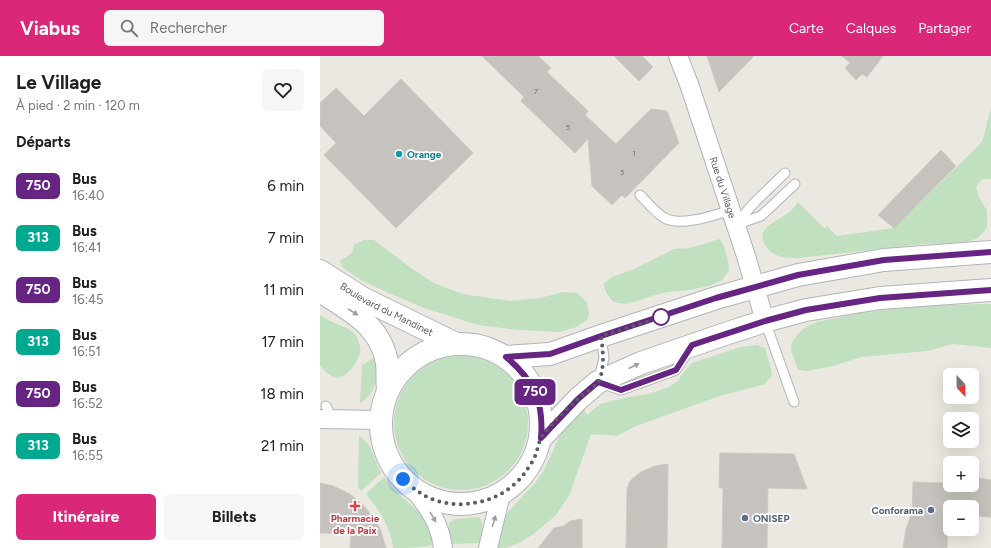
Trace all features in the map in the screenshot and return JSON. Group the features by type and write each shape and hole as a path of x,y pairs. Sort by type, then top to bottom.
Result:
{"street":[{"name":"Rue du Village","path":"678,56 733,217 765,321"},
{"path":"506,357 550,354 755,286 798,275 884,260 991,252"},
{"name":"Boulevard du Mandinet","path":"320,271 364,298 456,344"},
{"path":"541,438 578,399 598,382 641,363 692,345 765,321 806,310 880,298 991,290"},
{"name":"Boulevard du Mandinet","path":"320,291 361,317 372,328 383,348 387,363 388,391"},
{"path":"415,490 442,502 472,504 501,494 523,476 531,464 537,452 541,438 542,422 536,392 518,366 495,350 482,346 456,344 442,346 428,351 415,358 404,367 395,378 383,405 381,420 382,436 386,452 393,466 403,479 415,490 434,517 439,527 443,548"},
{"path":"326,415 381,420"},
{"path":"488,548 501,494"}],"lane":[{"path":"733,217 754,203 785,173"},
{"path":"640,195 663,218 671,221 761,216 795,184"},
{"path":"765,321 794,402"},
{"path":"598,382 604,358 601,336"}],"green space":[{"path":"991,107 991,179 982,179 976,187 979,198 987,210 987,228 978,238 965,243 924,244 799,258 786,258 778,256 771,252 763,242 762,237 767,227 789,212 798,202 824,228 827,226 837,236 894,228 982,142"},
{"path":"720,239 726,254 729,271 721,281 708,286 689,290 654,295 625,304 613,302 607,294 603,284 612,277 632,270 674,249 690,248"},
{"path":"363,240 374,240 411,268 434,283 463,294 510,301 540,298 563,292 577,293 587,302 589,314 587,320 576,327 560,332 519,330 478,325 424,308 361,280 342,267 340,261 352,253 354,245"},
{"path":"991,304 991,348 953,344 928,351 861,357 833,366 808,371 798,370 791,350 792,342 798,334 806,327 817,322 870,311 941,305"},
{"path":"320,315 351,331 355,334 359,343 360,350 357,360 352,368 341,377 337,378 332,376 320,366"},
{"path":"757,345 765,348 771,368 772,375 765,384 720,396 636,426 617,436 591,434 569,496 556,515 535,533 521,542 506,548 494,548 507,513 536,482 544,470 561,433 567,424 583,408 587,415 600,404 633,396 650,394 669,387 678,381 692,363 740,347"},
{"path":"379,355 376,382 370,394 360,403 362,365"},
{"path":"461,356 487,361 503,371 513,381 523,397 528,423 523,449 513,465 503,475 487,485 461,490 435,485 419,475 409,465 399,449 394,423 399,397 409,381 419,371 435,361"},
{"path":"359,435 369,445 381,473 361,491 358,487"},
{"path":"384,477 388,483 423,518 429,527 435,544 420,547 393,548 390,533 384,519 366,494"},
{"path":"480,518 482,524 480,543 451,544 448,528 450,522 456,519"}],"building":[{"path":"482,56 538,56 551,68 547,72 588,111 585,115 616,144 651,109 667,111 679,143 625,198 622,195 612,205 592,186 588,139 575,153 521,101 524,97"},
{"path":"614,56 642,56 653,67 639,81"},
{"path":"707,56 754,56 719,92"},
{"path":"842,56 883,56 867,77 862,74 856,80 845,68 850,63"},
{"name":"Orange","path":"401,79 473,153 396,228 324,155 336,143 320,126 320,103 336,88 364,116"},
{"path":"941,150 956,166 894,228 878,215"},
{"name":"ONISEP","path":"720,453 794,454 807,489 768,488 767,548 722,548 723,488 719,488"},
{"path":"668,464 667,548 626,548 627,490 629,483 641,472 655,466"},
{"name":"Conforama","path":"979,478 991,480 991,517 979,516 979,500 943,500 943,536 947,536 947,548 903,548 906,529 912,513 913,482 943,483 943,492 979,492"},
{"path":"320,483 333,486 350,494 364,506 376,521 381,531 386,548 350,548 351,534 320,533"},
{"path":"582,519 582,548 538,548 554,528 564,526 570,521"}],"bus line":[{"name":"750","path":"991,252 884,260 798,275 716,298 550,354 506,357 518,366 536,392 542,422 541,438 588,389 598,382 621,390 676,370 692,345 728,333 806,310 880,298 991,290"}],"place":[{"name":"Orange","path":"399,154"},
{"name":"Pharmacie de la Paix","path":"355,506"},
{"name":"Conforama","path":"931,510"},
{"name":"ONISEP","path":"745,518"}],"route":[{"path":"403,479 415,490 442,502 472,504 501,494 523,476 537,452 541,438 588,389 598,382 604,358 601,336 663,317 661,317"}]}
